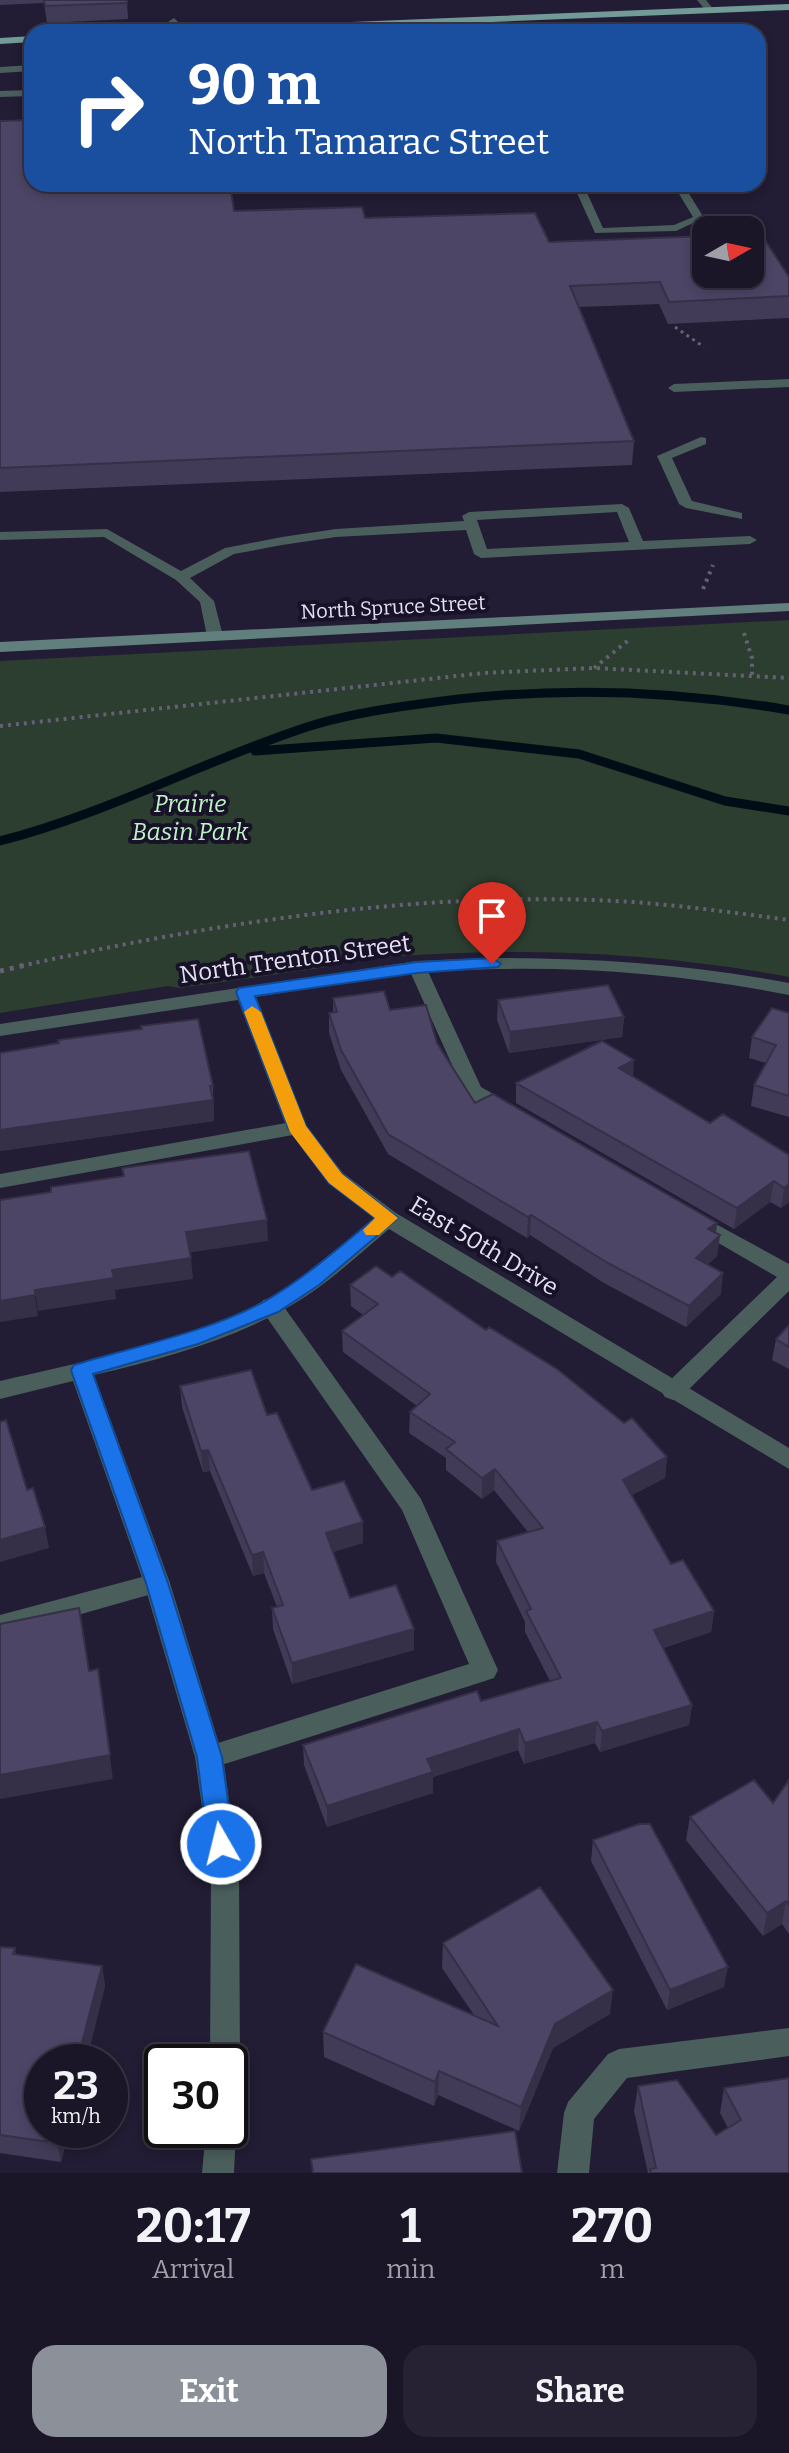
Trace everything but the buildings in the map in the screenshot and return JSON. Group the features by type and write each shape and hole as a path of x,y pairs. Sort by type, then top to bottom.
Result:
{"main road":[{"path":"374,24 789,7"},
{"path":"608,24 789,16"},
{"path":"0,41 24,40"},
{"path":"0,51 24,50"}],"street":[{"path":"701,0 710,10"},
{"path":"0,70 24,68"},
{"path":"0,94 24,93"},
{"path":"582,192 599,231 676,228 699,218 683,192"},
{"path":"674,388 789,383"},
{"path":"701,441 664,456 686,504 737,516"},
{"path":"638,546 622,508 469,516 481,554 638,546 750,540"},
{"path":"181,577 230,551 282,541 336,533 472,525"},
{"path":"0,536 107,533 181,577 207,601 215,636"},
{"name":"North Spruce Street","path":"0,647 789,607"},
{"name":"North Trenton Street","path":"0,1030 417,967 598,964 733,978 789,989"},
{"path":"417,967 473,1091 528,1123"},
{"name":"East 50th Drive","path":"245,992 297,1128 336,1178 388,1218 789,1460"},
{"path":"0,1181 297,1128"},
{"path":"673,1391 789,1276 679,1210"},
{"path":"0,1390 191,1339 271,1306 312,1280 388,1218"},
{"path":"209,1757 485,1670 412,1506 271,1306"},
{"path":"81,1370 157,1583 209,1757 225,1873 225,2044"},
{"path":"0,1626 157,1583"},
{"path":"573,2173 579,2113 619,2064 789,2042"},
{"path":"218,2173 220,2148"}],"path":[{"path":"675,327 704,347"},
{"path":"702,591 717,552"},
{"path":"743,624 752,658 752,676"},
{"path":"593,668 636,634"},
{"path":"0,726 484,673 593,668 789,678"},
{"path":"0,971 265,921 370,908 481,901 627,903 744,912 789,920"}],"green space":[{"name":"Prairie Basin Park","path":"789,620 789,977 620,956 453,953 339,961 327,967 180,988 168,986 0,1013 0,661"}],"waterway":[{"path":"0,841 78,817 307,727 377,710 466,698 559,692 651,694 789,710"},
{"path":"255,751 436,738 579,754 725,801 789,811"}],"slow traffic":[{"path":"252,1012 297,1128 336,1178 388,1218 372,1230"}],"route":[{"path":"221,1844 209,1757 157,1583 81,1370 191,1339 271,1306 312,1280 388,1218 336,1178 297,1128 245,992 417,967 492,964"}]}
